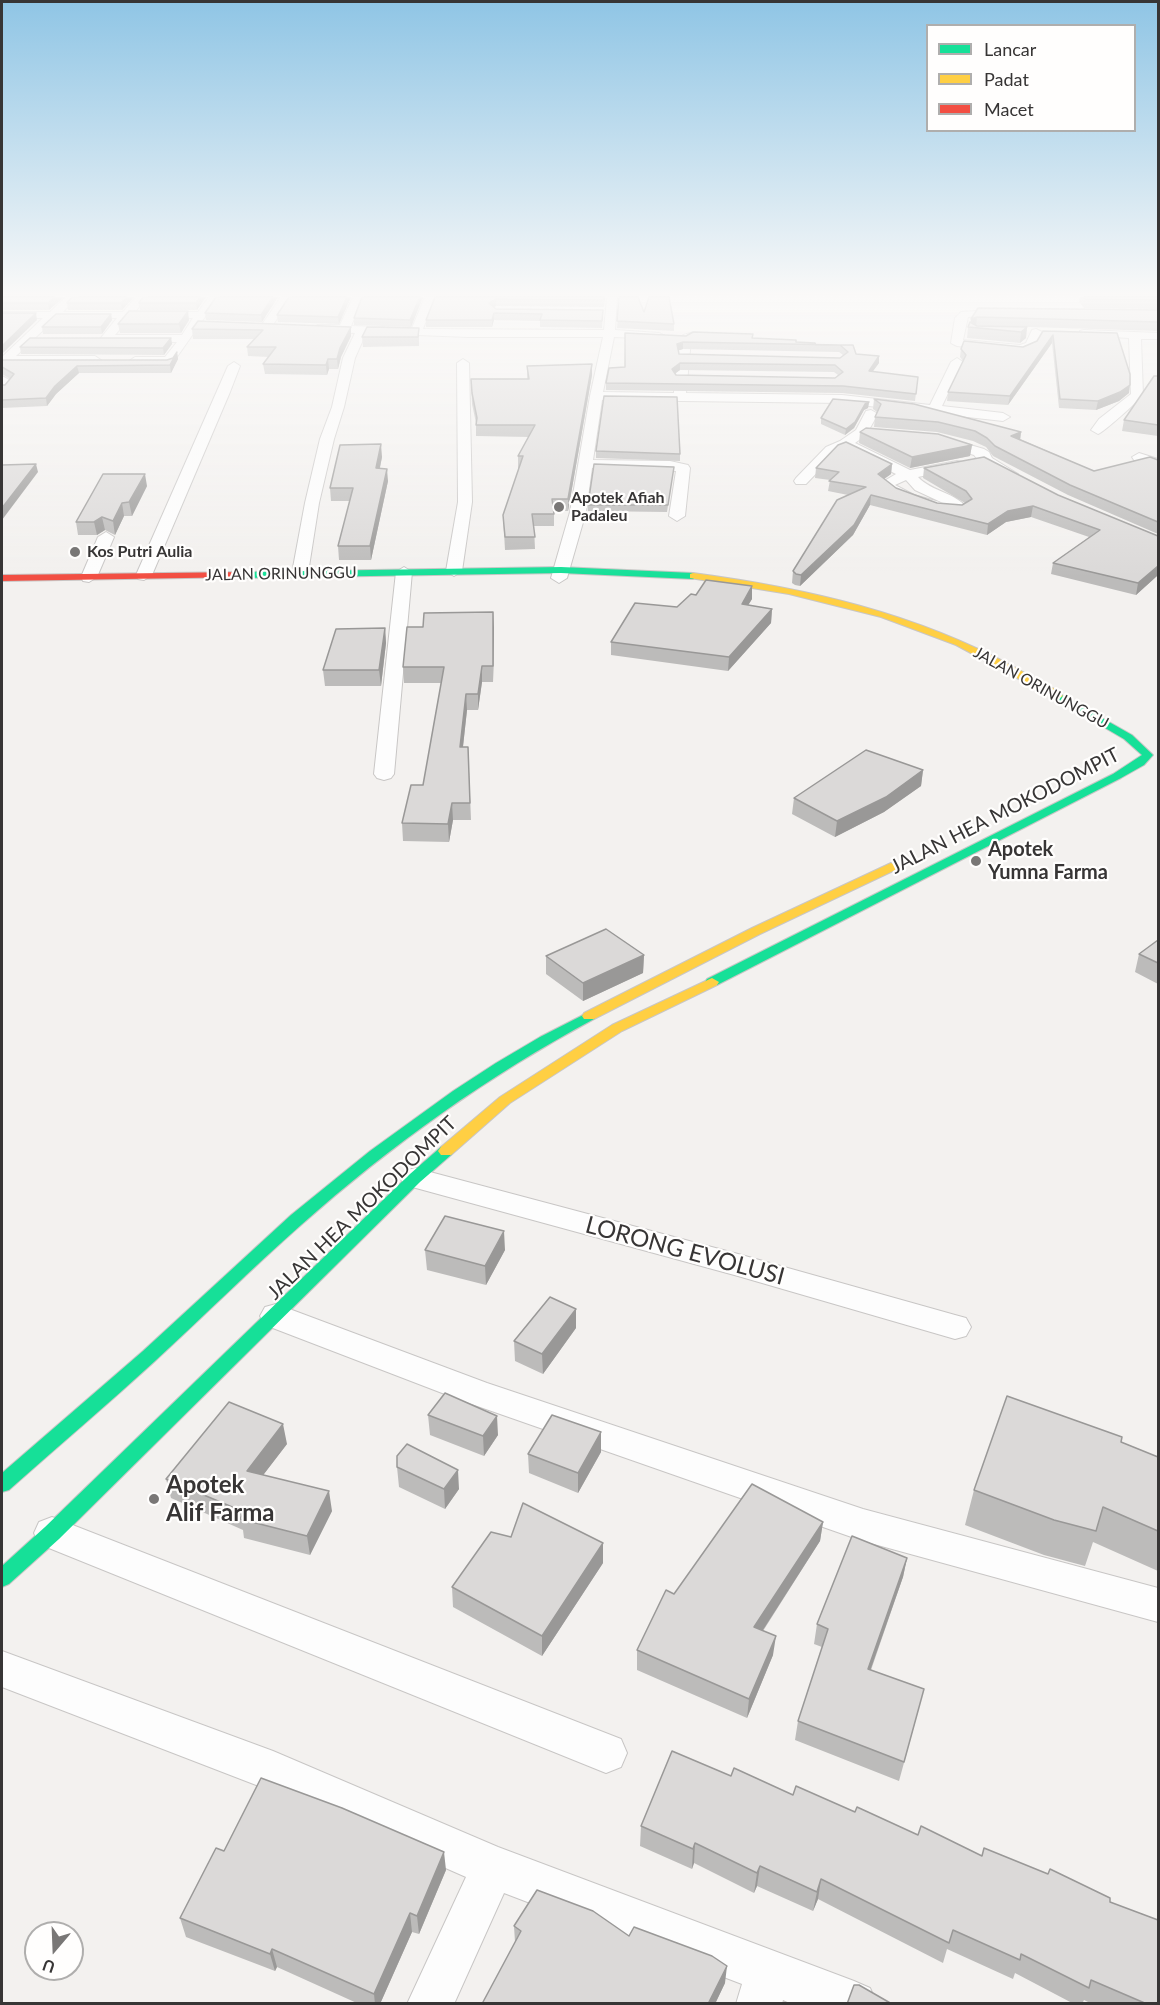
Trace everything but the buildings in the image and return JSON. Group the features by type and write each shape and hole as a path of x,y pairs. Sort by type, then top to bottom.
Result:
{"street":[{"path":"144,575 225,391"},
{"path":"300,573 312,503 327,439 342,391"},
{"path":"454,571 465,502 463,391"},
{"path":"560,574 578,512 588,464 597,391"},
{"path":"680,397 682,391"},
{"path":"948,391 929,439 970,447 984,455 985,460"},
{"path":"1098,430 1104,422 1137,395 1137,391"},
{"path":"596,396 842,399 940,413 1003,417"},
{"path":"801,481 831,450 845,444 861,432 872,414"},
{"path":"861,432 881,434"},
{"path":"845,444 909,475 985,460 1023,480"},
{"path":"1139,457 1158,464"},
{"path":"588,464 670,465 683,468 677,516"},
{"path":"89,577 106,537"},
{"name":"JALAN ORINUNGGU","path":"55,580 144,575 300,573 404,575 454,571 560,574 707,584 816,604 926,637 1078,715 1116,740 1153,754"},
{"name":"JALAN ORINUNGGU","path":"2,580 560,574"},
{"path":"384,774 404,575"},
{"name":"JALAN HEA MOKODOMPIT","path":"1123,756 1153,754"},
{"name":"JALAN HEA MOKODOMPIT","path":"2,1578 52,1533 415,1178 505,1100 617,1028 766,956 1107,782 1153,754"},
{"name":"JALAN HEA MOKODOMPIT","path":"2,1484 150,1355 260,1252 395,1139 451,1098 549,1036 756,931 906,860"},
{"name":"LORONG EVOLUSI","path":"415,1178 727,1262 955,1327"},
{"path":"276,1316 475,1392 863,1525 1158,1605"},
{"path":"52,1533 606,1752"},
{"path":"2,1669 273,1771 764,1988 854,2004"},
{"path":"429,2004 493,1867"}],"traffic: fast":[{"path":"244,575 561,570 693,576"},
{"path":"1058,696 1128,737 1148,755"},
{"path":"712,982 1117,776 1140,763 1148,755"},
{"path":"2,1484 149,1356 297,1219 376,1155 458,1094 544,1040 589,1016"},
{"path":"2,1578 52,1533 415,1178 446,1151"}],"traffic: slow":[{"path":"693,576 757,585 821,598 915,625 960,643 1058,696"},
{"path":"589,1016 756,931 891,867"},
{"path":"446,1151 505,1100 617,1028 712,982"}],"traffic: jam":[{"path":"2,578 244,575"}],"place":[{"name":"Apotek Afiah Padaleu","path":"559,507"},
{"name":"Kos Putri Aulia","path":"75,552"},
{"name":"Apotek Yumna Farma","path":"976,861"},
{"name":"Apotek Alif Farma","path":"154,1499"}]}
